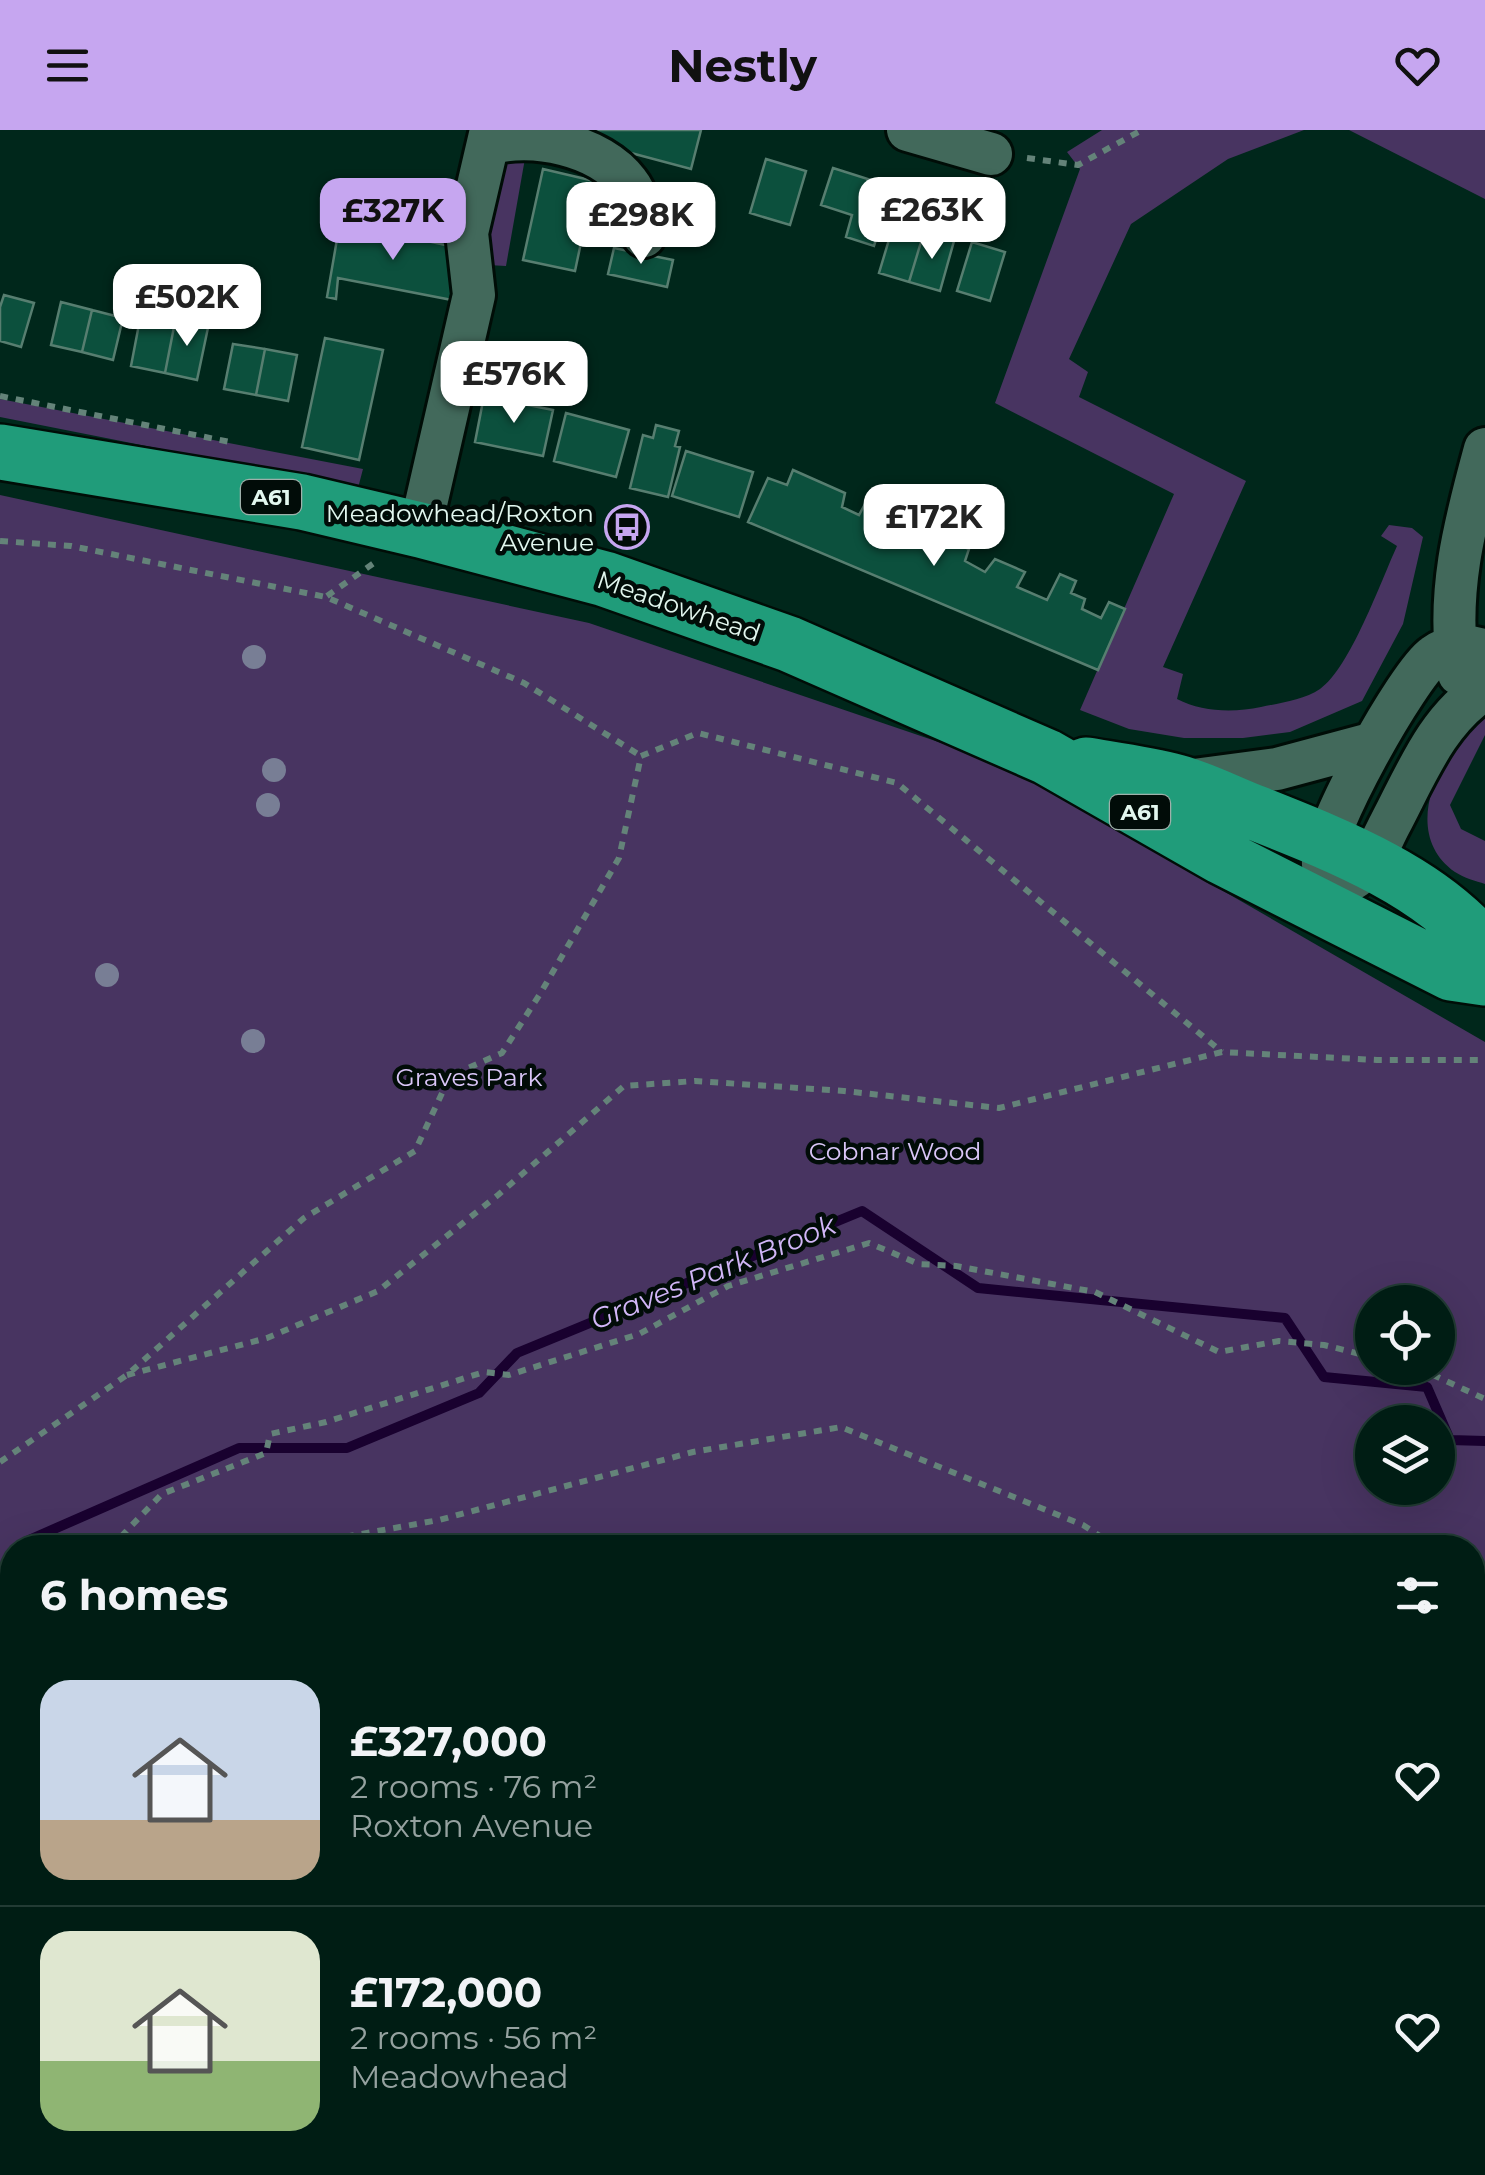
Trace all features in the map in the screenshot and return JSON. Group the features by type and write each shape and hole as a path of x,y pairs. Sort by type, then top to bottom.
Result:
{"highway":[{"name":"Meadowhead","path":"0,452 302,502 605,579 789,644 1046,757 1205,848 1335,881 1470,930 1485,949"},
{"name":"Meadowhead","path":"1046,757 1178,782 1335,881 1451,972 1485,978"}],"street":[{"path":"908,130 992,154"},
{"path":"420,530 474,296 467,233 490,137 580,148 612,165 630,185 639,205 644,236"},
{"path":"1335,881 1440,731 1475,696 1470,648 1472,547 1485,448"},
{"path":"1335,881 1374,743 1420,668 1438,652 1470,648"},
{"path":"1178,782 1277,769 1374,743"}],"path":[{"path":"992,154 1078,164 1142,130"},
{"path":"0,396 244,444"},
{"path":"0,541 72,546 326,597 524,682 641,756"},
{"path":"641,756 698,733 897,784 1222,1052"},
{"path":"0,1462 127,1375 304,1218 416,1151 450,1076 502,1053 620,858 641,756"},
{"path":"127,1375 268,1338 378,1291 624,1086 694,1081 844,1090 998,1108 1222,1052 1377,1060 1485,1060"},
{"path":"123,1535 162,1494 266,1452 270,1434 326,1422 484,1372 509,1375 640,1334 728,1286 870,1243 920,1264 956,1266 1095,1292 1219,1352 1278,1341 1355,1352"},
{"path":"1455,1385 1485,1398"},
{"path":"355,1535 439,1520 692,1452 841,1428 1084,1525 1099,1535"}],"green space":[{"path":"510,130 530,130 506,266 488,265 483,241"},
{"path":"1102,130 1304,130 1228,159 1131,224 1069,359 1088,372 1079,397 1246,481 1163,667 1183,674 1177,699 1207,709 1240,710 1292,701 1320,689 1353,644 1397,546 1381,536 1389,525 1412,528 1423,537 1403,624 1362,701 1290,732 1243,738 1184,738 1129,729 1080,710 1174,494 995,403 1080,169 1067,152"},
{"path":"1349,130 1485,130 1485,199"},
{"path":"0,399 363,469 358,488 0,417"},
{"name":"Graves Park","path":"0,495 589,623 1059,783 1173,862 1485,1042 1485,1535 0,1535"},
{"path":"1485,716 1485,735 1450,805 1461,829 1485,841 1485,884 1455,872 1438,855 1429,835 1428,813 1441,768 1469,730"}],"building":[{"path":"573,130 701,130 691,169 571,137"},
{"path":"766,159 806,171 790,225 750,213"},
{"path":"833,168 893,187 874,246 846,237 852,215 821,205"},
{"path":"543,169 594,181 575,271 523,260"},
{"path":"657,192 687,198 682,224 653,219"},
{"path":"340,222 450,246 460,282 452,300 338,278 336,299 327,297"},
{"path":"894,223 924,232 909,282 879,273"},
{"path":"924,232 954,241 940,291 909,282"},
{"path":"972,242 1005,252 990,301 957,291"},
{"path":"614,248 673,260 667,287 608,274"},
{"path":"4,295 34,303 21,347 0,341"},
{"path":"61,302 92,310 82,352 51,345"},
{"path":"92,310 123,318 113,360 82,352"},
{"path":"183,317 209,323 197,380 165,373 174,327 181,328"},
{"path":"140,319 174,327 165,373 131,366"},
{"path":"325,338 383,350 359,460 302,447"},
{"path":"233,344 265,349 256,395 224,389"},
{"path":"265,349 297,355 288,401 256,395"},
{"path":"484,396 553,410 543,456 475,442"},
{"path":"566,413 629,430 616,477 554,461"},
{"path":"656,425 679,431 675,446 680,447 668,497 630,488 643,435 653,438"},
{"path":"686,451 753,472 739,517 672,496"},
{"path":"793,470 845,493 842,507 859,515 865,504 911,525 909,534 933,547 940,536 969,549 965,561 985,572 995,559 1025,572 1017,587 1047,600 1060,574 1076,581 1071,593 1085,599 1082,609 1101,618 1109,602 1125,609 1098,670 748,522 768,478 787,485"}],"waterway":[{"name":"Graves Park Brook","path":"40,1535 239,1448 347,1448 479,1393 517,1353 862,1211 978,1288 1285,1318 1324,1377 1427,1387 1450,1440 1485,1441"}],"place":[{"name":"Meadowhead/Roxton Avenue","path":"627,527"}],"park label":[{"name":"Cobnar Wood","path":"895,1151"}]}
